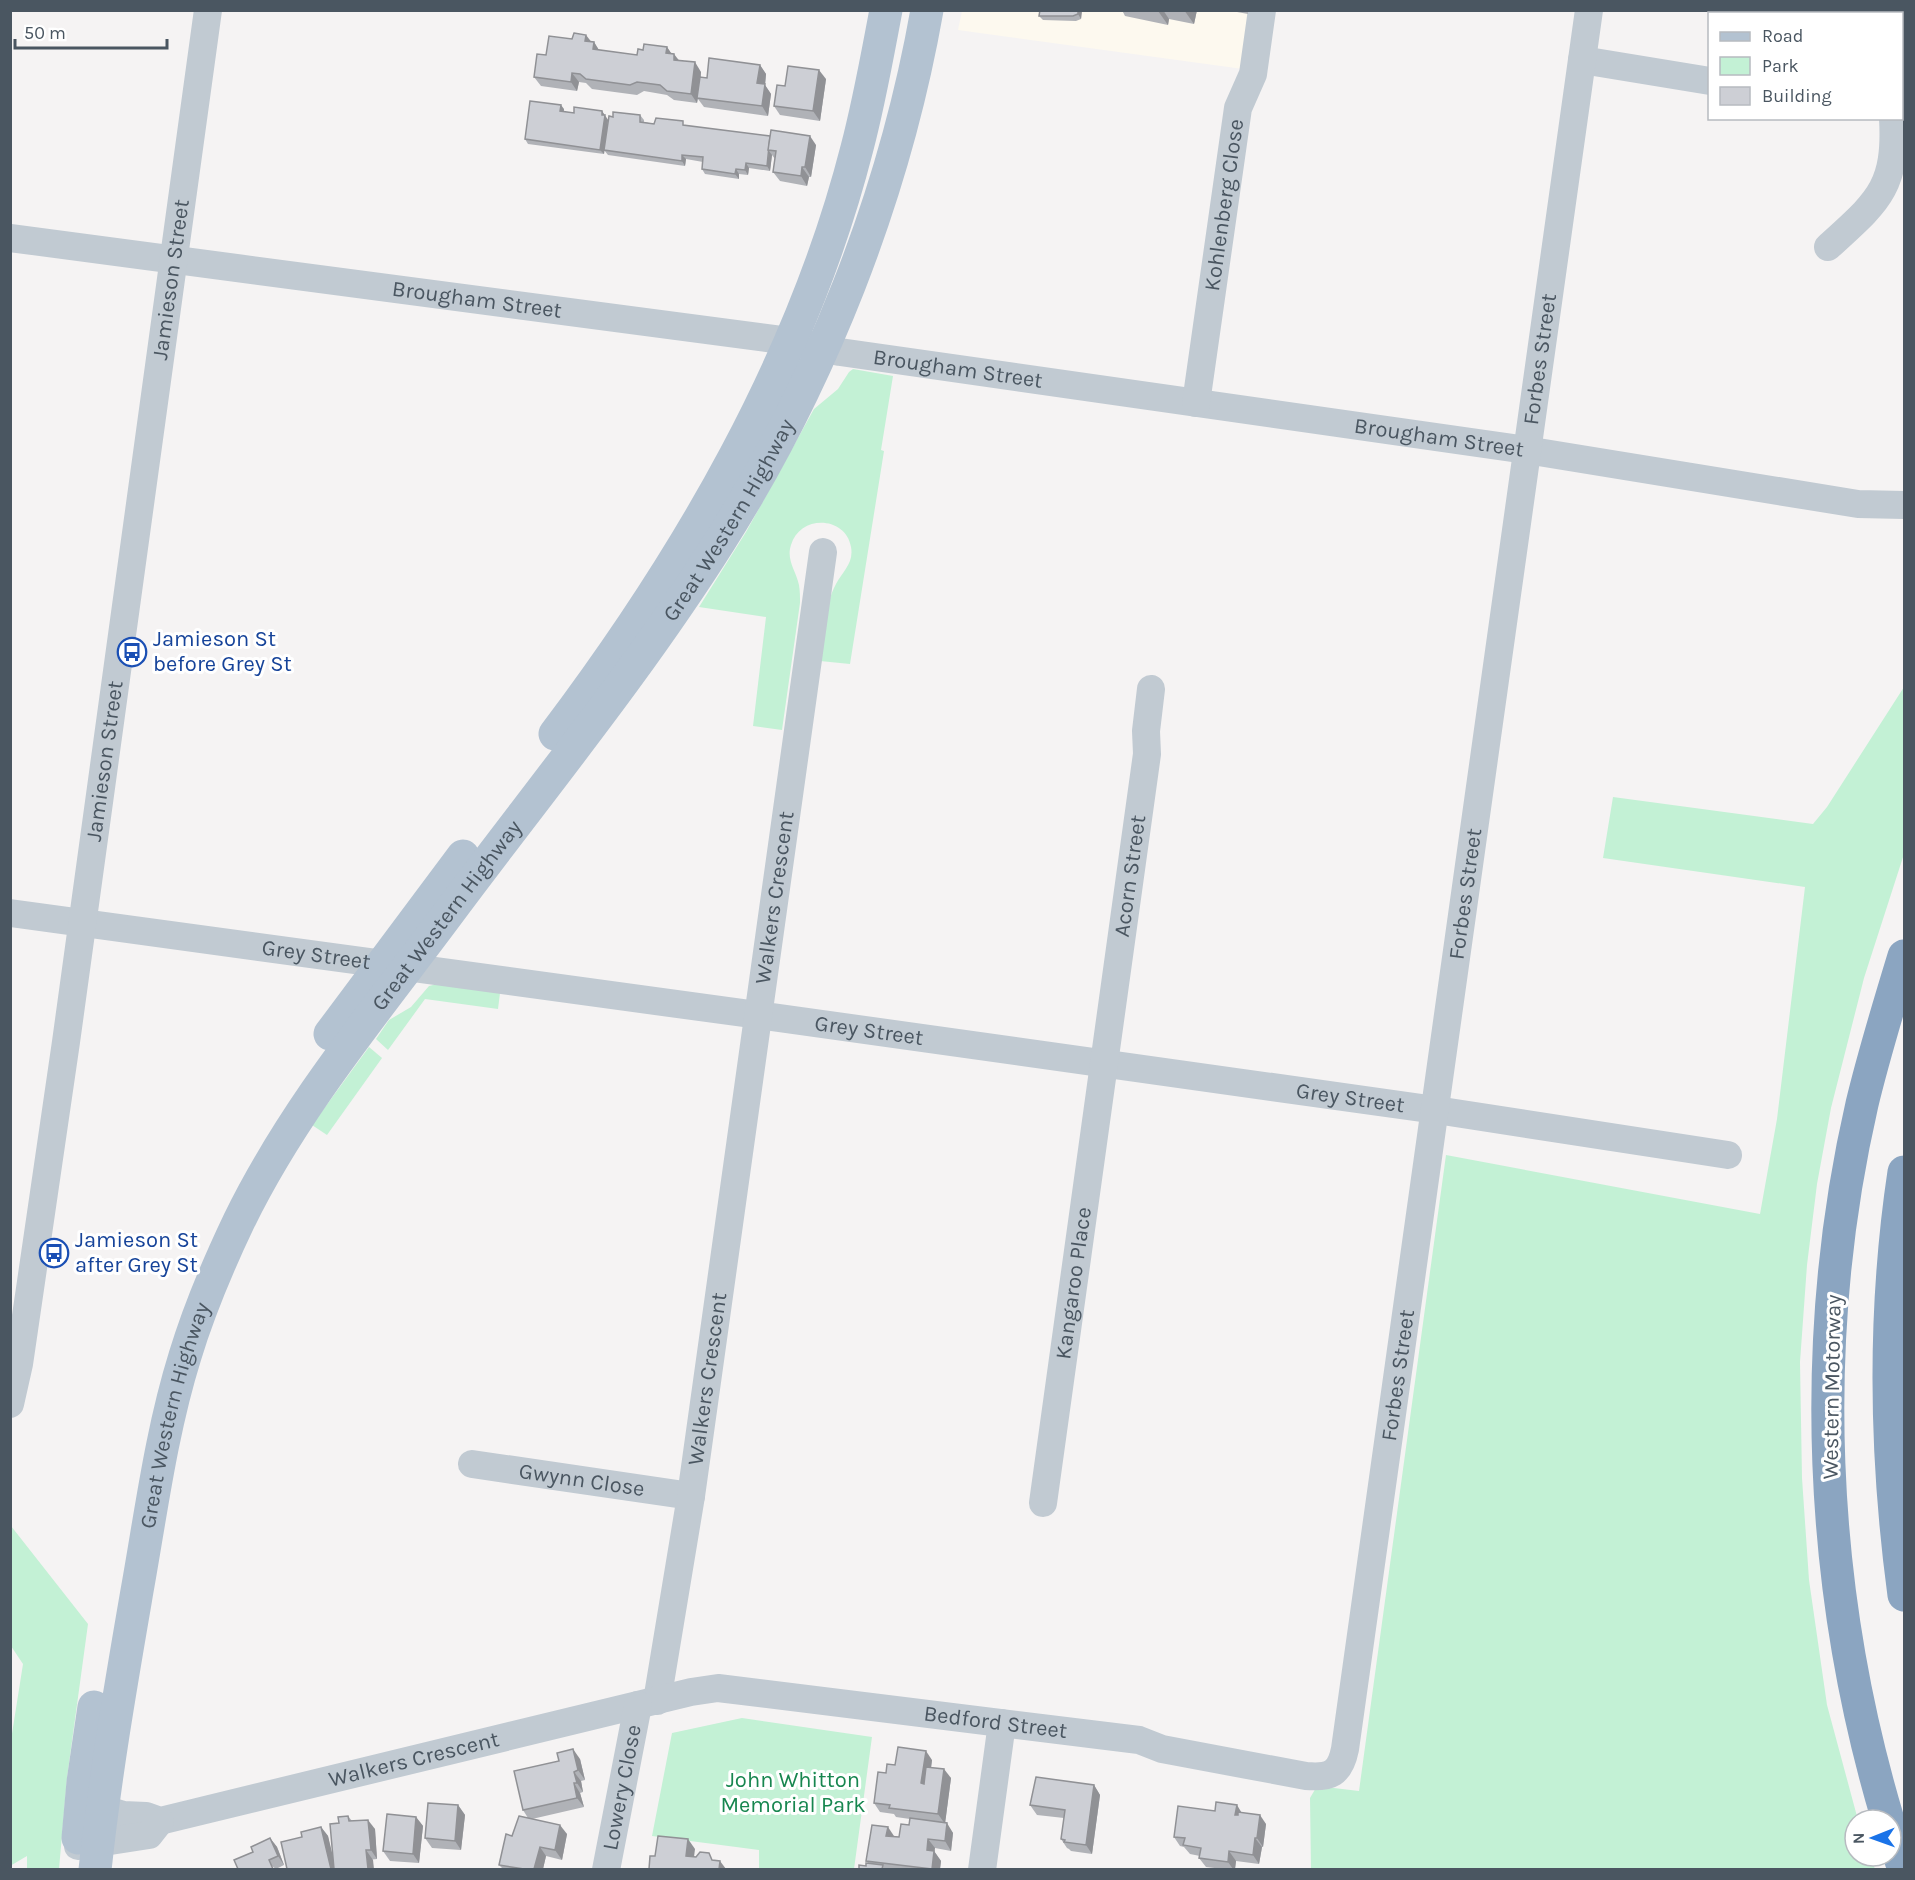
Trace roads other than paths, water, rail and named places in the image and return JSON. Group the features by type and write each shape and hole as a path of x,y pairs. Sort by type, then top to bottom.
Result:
{"highway":[{"name":"Western Motorway","path":"1884,1808 1861,1715 1837,1577 1831,1506 1828,1403 1836,1263 1851,1157 1869,1075 1905,956"},
{"path":"1905,1172 1892,1268 1888,1384 1893,1499 1905,1594"}],"main road":[{"name":"Great Western Highway","path":"87,1857 103,1809 114,1728 159,1462 180,1374 205,1298 239,1220 290,1130 396,965 604,669 665,577 718,488 789,341 822,261 857,151 873,83 886,10"},
{"name":"Great Western Highway","path":"87,1857 83,1782 138,1458 158,1371 181,1299 204,1244 256,1143 287,1093 396,965 629,675 735,516 778,440 822,348 863,246 895,154 927,10"}],"street":[{"name":"Jamieson Street","path":"10,1404 22,1341 66,1042 208,10"},
{"name":"Kohlenberg Close","path":"1196,403 1238,108 1253,74 1262,10"},
{"name":"Forbes Street","path":"1332,1774 1340,1766 1345,1749 1589,10"},
{"path":"1582,60 1708,81"},
{"path":"1828,247 1872,204 1886,183 1894,152 1893,120"},
{"name":"Brougham Street","path":"10,238 789,341 822,348 1526,450 1858,504 1905,505"},
{"name":"Walkers Crescent","path":"103,1809 123,1815 146,1816 160,1821 647,1703 691,1496 823,552"},
{"name":"Acorn Street","path":"1105,1064 1147,754 1146,730 1151,689"},
{"name":"Grey Street","path":"10,913 1436,1110 1728,1155"},
{"name":"Kangaroo Place","path":"1043,1503 1105,1064"},
{"name":"Gwynn Close","path":"472,1464 691,1496"},
{"name":"Bedford Street","path":"647,1703 705,1689 732,1689 1139,1740 1162,1749 1306,1776 1332,1774"},
{"name":"Lowery Close","path":"606,1869 647,1703"},
{"path":"982,1869 1002,1723"},
{"name":"Walkers Crescent","path":"87,1857 149,1835 160,1821"}],"place":[{"name":"Jamieson St before Grey St","path":"132,652"},
{"name":"Jamieson St after Grey St","path":"54,1253"}],"park label":[{"name":"John Whitton Memorial Park","path":"793,1793"}]}
